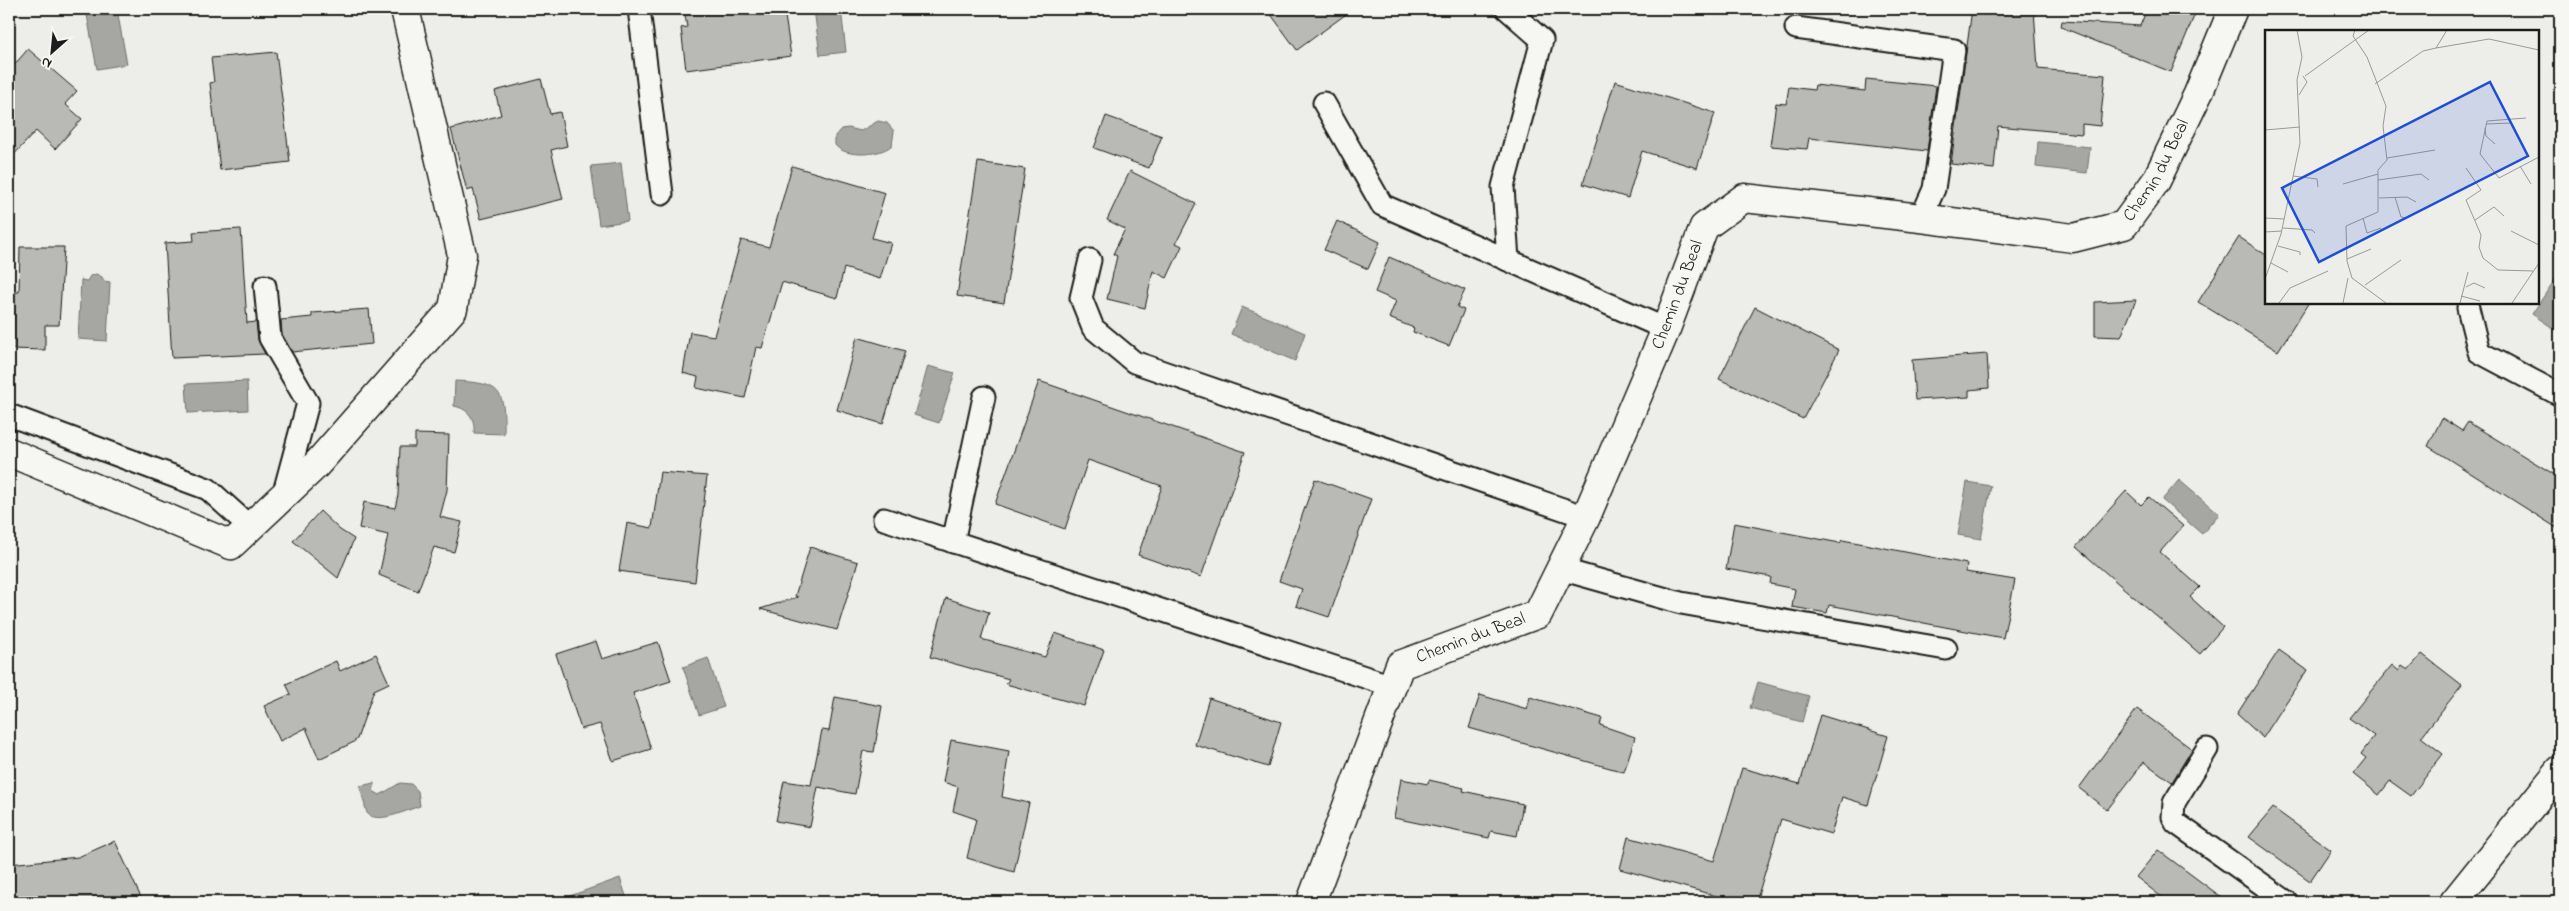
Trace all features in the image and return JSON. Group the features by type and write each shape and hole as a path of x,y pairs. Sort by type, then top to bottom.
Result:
{"street":[{"path":"9,452 231,545 316,465 453,309 462,255 405,9"},
{"name":"Chemin du Beal","path":"1311,902 1400,665 1538,614 1586,517 1666,329 1704,227 1744,198 1921,218 2073,238 2124,225 2156,181 2198,94 2233,9"},
{"path":"2454,902 2560,770"}],"lane":[{"path":"639,9 662,194"},
{"path":"1507,9 1542,40 1503,187 1508,260"},
{"path":"1796,28 1954,50 1934,189 1921,218"},
{"path":"1324,103 1382,205 1666,329"},
{"path":"1090,260 1081,298 1090,321 1094,328 1134,362 1586,517"},
{"path":"265,286 270,338 308,404 284,496"},
{"path":"2468,308 2479,352 2560,395"},
{"path":"953,542 984,397"},
{"path":"9,415 208,489 250,527"},
{"path":"884,519 1392,686"},
{"path":"1560,569 1681,603 1946,649"},
{"path":"2207,750 2174,803 2173,817 2176,823 2286,902"}],"shaded area":[{"path":"814,9 841,9 846,52 820,55"},
{"path":"117,10 127,64 97,69 87,15"},
{"path":"878,121 887,123 894,131 892,145 887,149 872,153 855,154 840,149 835,145 835,136 841,129 849,128 861,131"},
{"path":"2038,142 2090,147 2087,173 2036,167"},
{"path":"621,163 628,221 599,225 591,166"},
{"path":"2560,272 2560,324 2556,330 2532,314"},
{"path":"96,274 102,277 104,281 110,282 107,341 78,339 81,280 87,281 90,276"},
{"path":"1242,307 1305,333 1295,361 1231,334"},
{"path":"928,366 955,373 939,423 914,415"},
{"path":"247,381 248,410 188,413 186,384"},
{"path":"455,381 482,384 497,391 503,407 504,434 474,433 470,415 464,409 454,406"},
{"path":"2179,480 2219,514 2202,534 2162,500"},
{"path":"1967,482 1991,486 1981,539 1958,535"},
{"path":"708,658 724,707 699,715 683,667"},
{"path":"1758,682 1809,696 1802,722 1750,708"},
{"path":"374,783 373,791 380,795 400,783 411,784 418,791 420,806 392,816 378,818 372,816 367,813 360,786"},
{"path":"620,878 628,902 572,902 570,896"}],"building":[{"path":"684,9 784,9 791,56 686,70 681,28 687,27"},
{"path":"1267,9 1353,9 1297,50"},
{"path":"1972,9 2034,9 2038,69 2105,75 2100,126 2082,124 2082,134 1998,126 1994,169 1951,164"},
{"path":"2147,9 2197,9 2171,72 2061,27 2062,21 2140,26"},
{"path":"28,49 77,91 65,104 82,119 55,149 36,131 9,160 9,71"},
{"path":"276,52 290,162 220,170 210,83 214,82 211,58"},
{"path":"541,79 550,114 560,112 567,146 551,150 563,199 481,219 473,189 467,191 451,129 501,115 495,91"},
{"path":"1866,79 1936,86 1927,151 1809,138 1807,149 1770,146 1776,103 1786,104 1789,87 1814,90 1815,85 1865,91"},
{"path":"1615,81 1715,113 1697,168 1642,151 1628,198 1583,184"},
{"path":"1106,116 1162,136 1149,168 1094,148"},
{"path":"978,162 1025,169 1004,303 957,296"},
{"path":"792,166 885,193 872,238 891,243 880,279 844,268 837,298 782,282 762,348 756,347 745,398 696,388 698,377 683,373 690,332 714,336 741,240 769,247"},
{"path":"1130,171 1196,204 1176,243 1182,246 1167,278 1153,271 1145,308 1107,299 1117,256 1113,254 1125,229 1107,220"},
{"path":"1337,221 1380,242 1368,269 1324,250"},
{"path":"241,229 247,323 256,322 258,340 265,354 172,358 165,243 194,241 193,232"},
{"path":"2239,237 2265,254 2265,304 2308,304 2278,351 2198,302"},
{"path":"20,247 64,247 59,325 45,325 45,350 9,349 9,292 19,292"},
{"path":"1389,257 1465,290 1457,307 1464,310 1449,346 1413,332 1414,328 1389,318 1396,301 1375,292"},
{"path":"2136,300 2121,337 2095,336 2095,302"},
{"path":"1755,307 1839,350 1803,419 1719,379"},
{"path":"369,309 372,344 292,352 282,334 281,320 312,317 312,313"},
{"path":"857,337 905,351 883,424 837,410"},
{"path":"1987,354 1989,388 1969,390 1969,397 1915,400 1912,360"},
{"path":"1039,381 1245,452 1201,577 1138,555 1162,486 1088,460 1065,529 995,504"},
{"path":"2442,418 2462,431 2468,422 2560,478 2560,530 2428,446"},
{"path":"415,434 449,435 447,490 440,517 462,522 454,552 434,547 418,591 379,575 388,535 359,528 364,502 395,508 398,495 400,447 415,447"},
{"path":"660,472 707,476 695,582 619,571 627,523 652,528"},
{"path":"1315,479 1371,499 1329,617 1296,606 1302,589 1279,581"},
{"path":"2126,491 2141,505 2149,497 2183,526 2160,552 2200,587 2190,597 2223,627 2200,654 2076,547"},
{"path":"320,511 340,530 354,539 338,578 293,541"},
{"path":"1734,523 1840,543 1842,540 1967,564 1966,572 2015,580 2003,638 1829,605 1827,613 1792,607 1795,589 1770,584 1771,577 1726,569"},
{"path":"810,547 858,562 837,630 760,609 798,597 795,596"},
{"path":"946,598 989,612 981,639 1045,657 1055,633 1104,650 1084,706 1006,684 1009,679 930,657"},
{"path":"596,641 602,659 658,642 671,681 633,693 651,749 613,761 600,724 581,729 556,654"},
{"path":"2279,650 2307,670 2263,738 2237,714"},
{"path":"376,654 389,683 374,690 357,739 319,759 306,728 280,741 264,706 291,694 286,684 336,661 340,671"},
{"path":"2422,654 2462,685 2421,737 2443,754 2411,796 2390,781 2379,795 2353,774 2366,758 2361,754 2374,736 2349,718 2392,665 2399,671 2402,666 2408,670"},
{"path":"1480,695 1527,709 1530,697 1602,718 1600,725 1635,737 1624,772 1469,728"},
{"path":"835,697 882,706 874,752 863,751 855,794 818,787 810,827 776,821 784,781 811,785 822,730 829,731"},
{"path":"1209,698 1281,722 1268,767 1195,745"},
{"path":"2137,709 2192,749 2172,782 2144,762 2107,810 2079,788"},
{"path":"1820,715 1888,736 1868,805 1842,797 1831,834 1781,819 1756,902 1738,902 1620,869 1628,837 1714,861 1742,768 1800,784"},
{"path":"951,740 1009,751 1002,797 1029,803 1014,872 967,858 976,819 953,811 958,787 943,782"},
{"path":"1401,779 1428,784 1429,780 1464,788 1463,791 1523,804 1517,836 1491,831 1489,838 1394,818"},
{"path":"2273,808 2331,850 2310,881 2249,837"},
{"path":"115,841 143,902 9,902 9,864 78,857"},
{"path":"2158,850 2228,902 2168,902 2136,877"}]}
